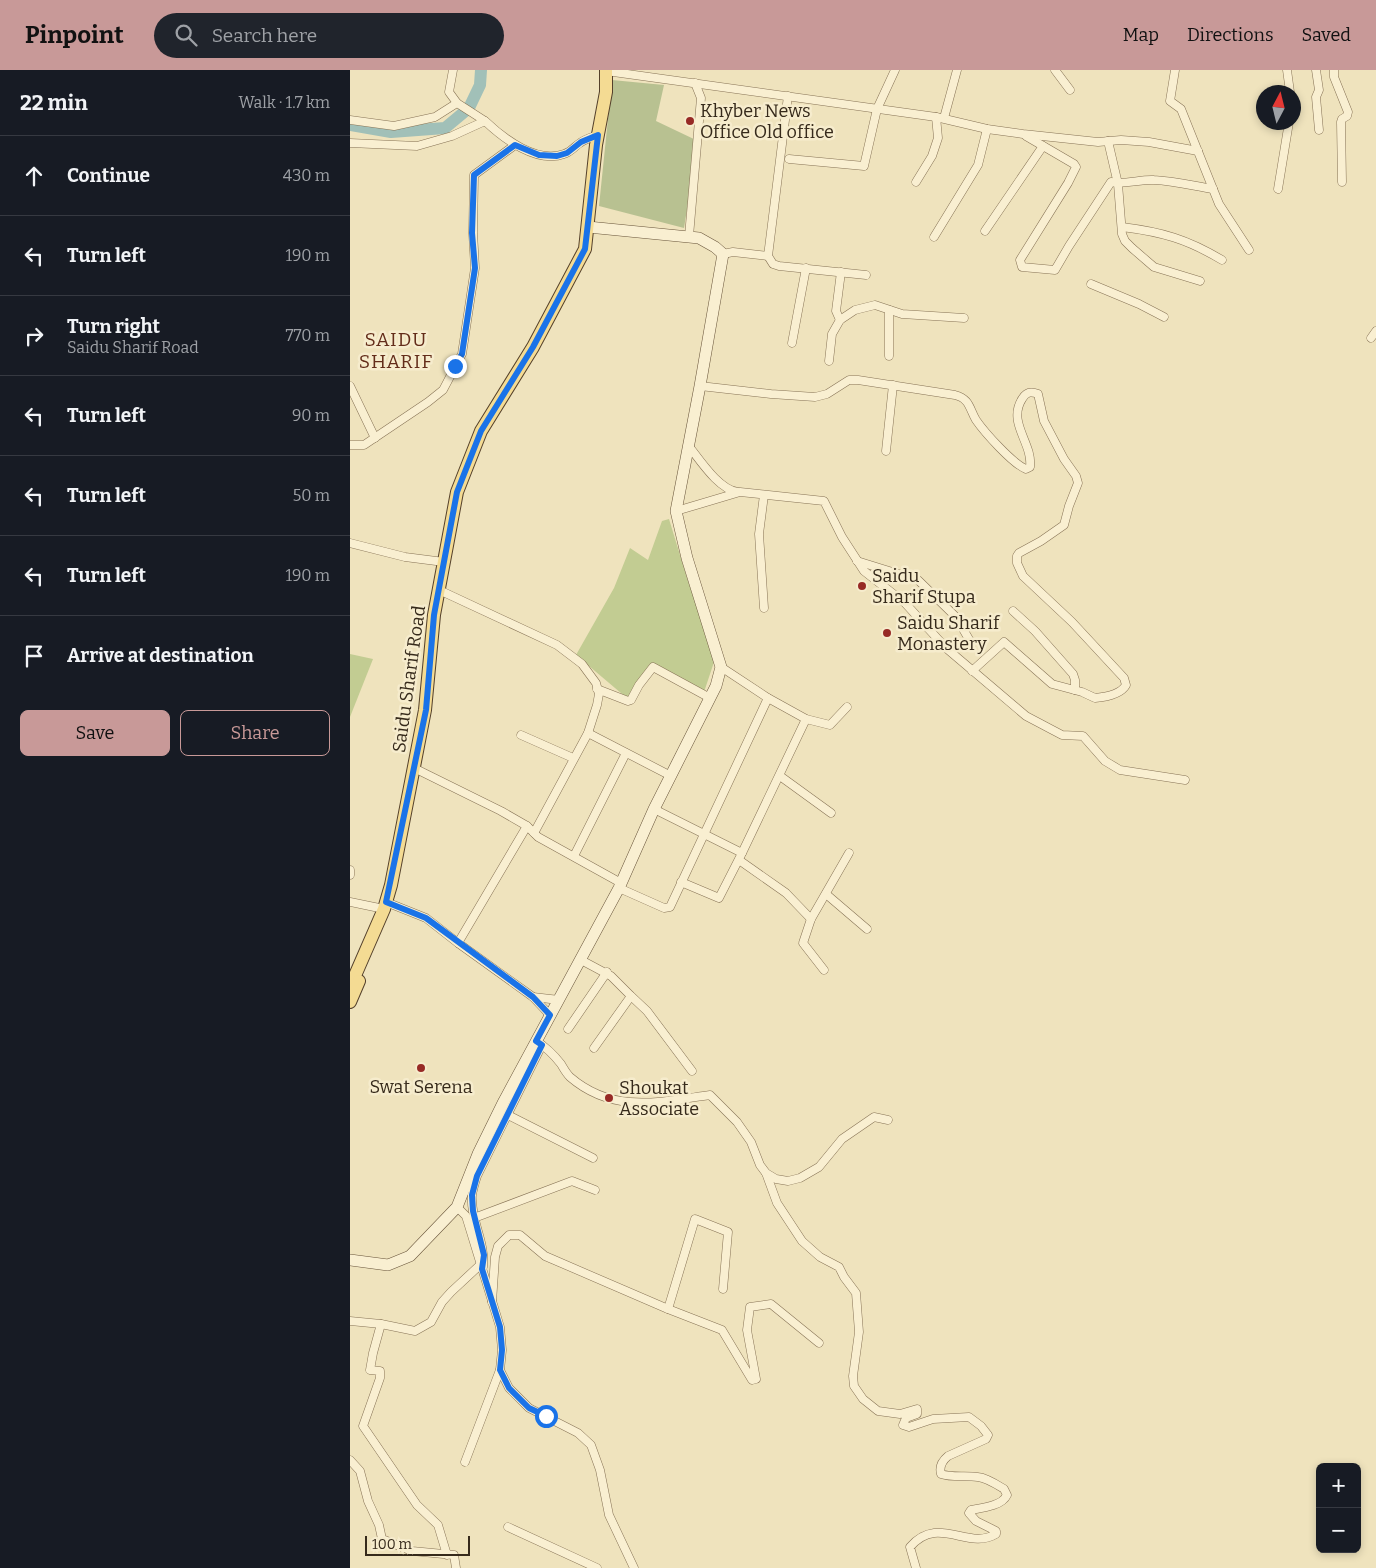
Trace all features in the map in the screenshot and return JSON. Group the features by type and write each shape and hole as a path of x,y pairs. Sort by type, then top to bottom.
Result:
{"main road":[{"name":"Saidu Sharif Road","path":"369,953 387,905 410,799 414,768 426,710 434,615 457,492 481,431 533,347 585,249 598,135 606,92 606,70"},
{"path":"350,988 369,953"},
{"path":"350,1002 369,953"}],"street":[{"path":"453,70 449,92 457,104 485,121 502,137 515,145 539,155 557,156 567,153 581,142 598,135"},
{"path":"606,70 940,117 987,129 1023,134 1098,142 1121,140 1149,142 1198,150"},
{"path":"789,159 864,166 877,109 895,70"},
{"path":"916,182 932,156 938,138 940,117 957,70"},
{"path":"1055,70 1070,90"},
{"path":"1175,70 1170,101 1181,109 1219,204 1249,250"},
{"path":"1287,70 1289,85"},
{"path":"1316,70 1319,90 1316,97 1319,130"},
{"path":"1334,70 1334,77 1348,112 1341,122 1342,182"},
{"path":"689,236 701,98 695,83"},
{"path":"788,96 768,256 773,264 779,266 866,275"},
{"path":"350,120 394,126 435,117 457,104"},
{"path":"350,144 417,146 452,136 485,121"},
{"path":"934,237 978,165 987,129"},
{"path":"1278,189 1288,130"},
{"path":"1023,134 1074,164 1075,171 1020,260 1022,267 1055,270 1112,182 1118,184 1129,181 1154,180 1213,188"},
{"path":"1108,141 1118,184 1125,241 1154,267 1200,281"},
{"path":"350,445 364,445 443,390 462,354 475,268 472,233 474,175 515,145"},
{"path":"985,231 1043,146"},
{"path":"588,227 689,236 707,241 723,254 734,252 768,256"},
{"path":"1122,227 1174,237 1198,246 1222,260"},
{"path":"350,1321 381,1324 415,1331 431,1322 442,1302 451,1292 482,1267 484,1255 474,1218 472,1195 477,1176 508,1115 550,1015 620,885 654,809 716,686 721,668 687,558 676,511 723,254"},
{"path":"792,344 806,268"},
{"path":"840,320 836,311 841,272"},
{"path":"1091,284 1164,316"},
{"path":"830,361 832,334 840,320 855,310 875,305 902,314 964,318"},
{"path":"889,310 889,356"},
{"path":"1371,338 1376,331"},
{"path":"700,386 771,394 815,396 827,394 850,380 893,385 961,397 966,400 976,419 1000,447 1020,466 1026,469 1030,467 1030,460 1019,426 1016,408 1027,394 1033,392 1038,394 1044,421 1064,459 1076,476 1078,484 1064,525 1019,553 1017,563 1023,576 1072,622 1124,678 1126,683 1122,690 1099,698 1052,684 1004,642 972,671"},
{"path":"886,451 893,385"},
{"path":"350,386 375,438"},
{"path":"688,445 723,486 731,491 824,501 842,537 864,571 905,603 946,648 1026,716 1062,735 1082,736 1105,761 1120,770 1185,780"},
{"path":"676,511 740,492"},
{"path":"764,495 759,534 764,608"},
{"path":"350,544 405,557 444,562"},
{"path":"857,561 918,580 956,617 970,641"},
{"path":"439,590 557,645 582,664 596,683 599,694 588,733 534,833"},
{"path":"1013,611 1035,631 1073,674 1075,690"},
{"path":"597,688 628,701 653,667 710,698"},
{"path":"721,668 768,698 806,719 830,725 847,707"},
{"path":"414,768 501,811 620,885 667,908 670,907 705,835 768,698"},
{"path":"681,882 719,898 780,776 806,719"},
{"path":"588,733 671,776"},
{"path":"521,735 573,758"},
{"path":"574,856 626,753"},
{"path":"780,776 831,813"},
{"path":"654,809 705,835 740,857 786,893 811,919"},
{"path":"458,943 527,826"},
{"path":"824,970 802,942 811,919 849,853"},
{"path":"350,870 350,875"},
{"path":"826,894 867,929"},
{"path":"350,902 387,905 426,918 533,997 550,1015"},
{"path":"581,960 606,972 647,1011 692,1071"},
{"path":"568,1029 606,972"},
{"path":"594,1048 631,996"},
{"path":"533,997 559,1000"},
{"path":"539,1043 557,1059 568,1075 579,1084 593,1093 617,1101 635,1103 710,1095 737,1122 751,1142 760,1165 766,1173 777,1203 802,1241 820,1257 839,1267 856,1293 859,1332 853,1376 854,1386 863,1399 878,1411 900,1414 917,1409 917,1414 906,1418 902,1425 909,1426 933,1419 954,1416 969,1417 988,1434 986,1439 948,1456 943,1460 940,1470 941,1474 947,1476 980,1477 1004,1489 1007,1495 1005,1499 971,1510 968,1514 976,1521 996,1531 996,1534 992,1537 974,1538 939,1532 923,1536 910,1547 916,1568"},
{"path":"350,1260 388,1265 410,1256 457,1207 478,1154 539,1043"},
{"path":"508,1115 592,1158"},
{"path":"766,1173 776,1179 788,1181 800,1178 819,1167 842,1139 862,1124 874,1117 888,1120"},
{"path":"474,1218 572,1181 594,1190"},
{"path":"457,1207 466,1216 500,1327 502,1350 500,1370 464,1462"},
{"path":"668,1309 694,1219 728,1232 723,1289"},
{"path":"492,1302 494,1266 498,1246 509,1235 520,1235 545,1256 722,1330 752,1380 756,1379 747,1330 750,1307 772,1304 819,1343"},
{"path":"381,1324 372,1353 370,1370 380,1372 380,1378 363,1426 417,1505 438,1525 447,1554"},
{"path":"500,1370 509,1388 529,1408 578,1433 592,1445 600,1470 609,1514 634,1568"},
{"path":"350,1460 360,1471 368,1501 379,1525 382,1540 412,1551 454,1555 456,1568"},
{"path":"508,1527 597,1568"}],"green space":[{"path":"612,80 664,85 656,121 698,141 684,228 599,206"},
{"path":"669,519 715,659 704,692 652,663 628,699 576,655 614,588 630,548 648,560 662,521"},
{"path":"350,654 373,659 350,717"}],"waterway":[{"path":"350,125 391,132 445,128 469,108 480,85 481,70"}],"place":[{"name":"Khyber News Office Old office","path":"690,121"},
{"name":"Saidu Sharif Stupa","path":"862,586"},
{"name":"Saidu Sharif Monastery","path":"887,633"},
{"name":"Swat Serena","path":"421,1068"},
{"name":"Shoukat Associate","path":"609,1098"}],"district":[{"name":"SAIDU SHARIF","path":"396,350"}],"route":[{"path":"455,366 462,354 475,268 472,233 474,175 515,145 539,155 557,156 567,153 581,142 598,135 585,249 533,347 481,431 457,492 434,615 426,710 386,902 426,918 533,997 550,1015 536,1041 542,1045 477,1176 472,1195 474,1218 484,1255 482,1269 500,1327 502,1350 500,1370 509,1388 529,1408 546,1416"}]}
